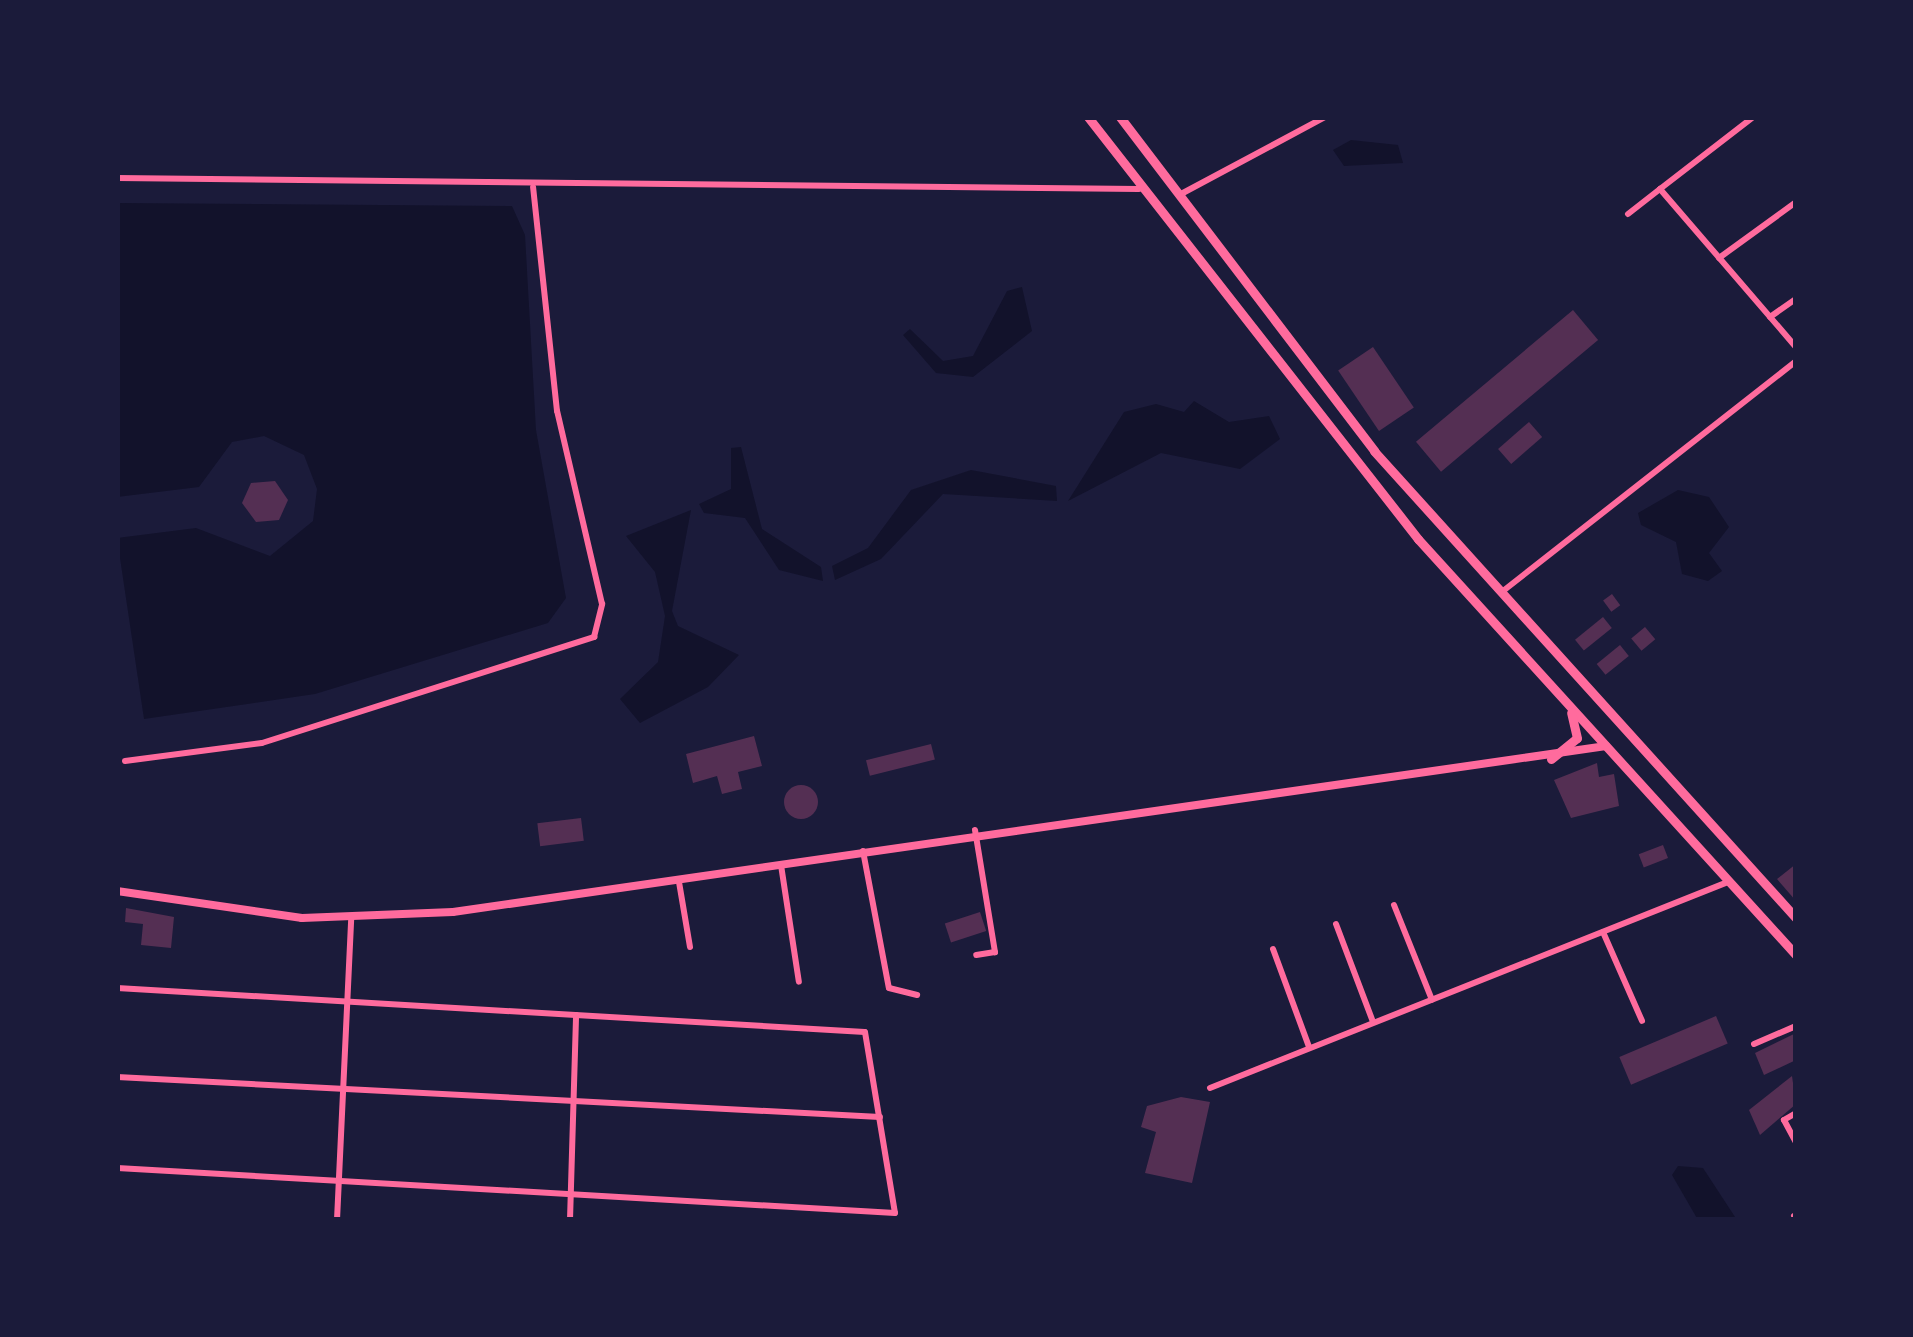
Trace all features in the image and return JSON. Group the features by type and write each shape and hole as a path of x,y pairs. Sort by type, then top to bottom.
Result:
{"main road":[{"path":"1088,117 1139,189 1418,539 1796,955"},
{"path":"1120,117 1436,524 1796,918"},
{"path":"1418,539 1436,524"},
{"path":"1551,759 1577,738 1566,704"},
{"path":"117,891 351,918 679,882 975,830 1551,759 1606,746 1624,729"}],"street":[{"path":"1178,196 1325,117"},
{"path":"1628,214 1752,118"},
{"path":"117,178 532,188 630,179 1139,189"},
{"path":"125,761 262,743 594,637 602,604 557,410 532,188"},
{"path":"1660,189 1796,347"},
{"path":"1719,258 1796,202"},
{"path":"1770,317 1796,299"},
{"path":"1500,594 1796,361"},
{"path":"117,719 125,761 117,806"},
{"path":"975,830 994,952 976,955"},
{"path":"863,851 889,988 917,995"},
{"path":"781,865 799,982"},
{"path":"679,882 690,947"},
{"path":"1210,1088 1728,882"},
{"path":"1394,905 1432,1000"},
{"path":"337,1220 351,918"},
{"path":"1336,924 1373,1023"},
{"path":"1603,932 1642,1021"},
{"path":"1273,950 1310,1049"},
{"path":"117,988 866,1032 895,1213 117,1168"},
{"path":"570,1220 576,1015"},
{"path":"1754,1044 1796,1026"},
{"path":"117,1077 345,1094 880,1117"},
{"path":"1796,1113 1784,1120 1796,1143"}],"shaded area":[{"path":"1351,140 1398,145 1403,163 1344,166 1333,150"},
{"path":"117,203 512,206 525,235 536,430 566,598 548,623 315,694 144,719 117,538 196,528 270,556 313,521 317,489 304,455 264,436 232,442 199,487 117,497"},
{"path":"1022,287 1032,331 973,377 936,373 903,335 910,329 943,361 973,356 1007,291"},
{"path":"1194,401 1229,422 1269,416 1280,439 1240,469 1161,453 1068,501 1124,412 1156,404 1184,412"},
{"path":"741,447 762,529 821,567 823,581 779,570 745,518 704,513 699,504 731,489 731,448"},
{"path":"971,470 1056,486 1057,501 943,494 881,559 835,580 832,566 868,548 911,490"},
{"path":"1678,490 1709,497 1729,527 1709,553 1722,571 1708,581 1682,574 1676,542 1641,525 1638,513"},
{"path":"691,510 672,611 678,626 739,655 708,687 640,723 620,699 658,662 665,616 655,572 626,536"},
{"path":"1678,1166 1703,1168 1737,1220 1698,1220 1672,1175"}],"building":[{"path":"1573,310 1598,340 1441,472 1416,442"},
{"path":"1373,347 1414,408 1379,431 1338,370"},
{"path":"1529,422 1542,437 1511,464 1498,449"},
{"path":"275,481 288,500 279,520 256,522 242,503 251,483"},
{"path":"1612,594 1620,605 1611,612 1603,600"},
{"path":"1603,617 1612,628 1584,651 1575,640"},
{"path":"1645,627 1655,639 1641,651 1631,639"},
{"path":"1620,645 1629,656 1605,675 1597,664"},
{"path":"754,736 762,766 738,772 742,789 722,794 717,776 693,783 686,754"},
{"path":"931,744 935,760 870,776 866,760"},
{"path":"1597,763 1599,777 1614,774 1619,806 1571,818 1554,780"},
{"path":"801,785 813,790 818,802 813,814 801,819 789,814 784,802 789,790"},
{"path":"581,818 584,841 540,846 537,823"},
{"path":"1663,845 1668,858 1644,867 1639,854"},
{"path":"1796,864 1796,901 1777,879"},
{"path":"126,908 174,917 171,948 141,945 143,924 125,922"},
{"path":"980,912 986,931 951,942 945,923"},
{"path":"1716,1016 1728,1044 1631,1085 1619,1057"},
{"path":"1796,1033 1796,1060 1764,1075 1755,1053"},
{"path":"1792,1076 1796,1104 1760,1135 1749,1110"},
{"path":"1181,1097 1210,1102 1192,1183 1145,1173 1156,1132 1141,1127 1147,1106"}]}
